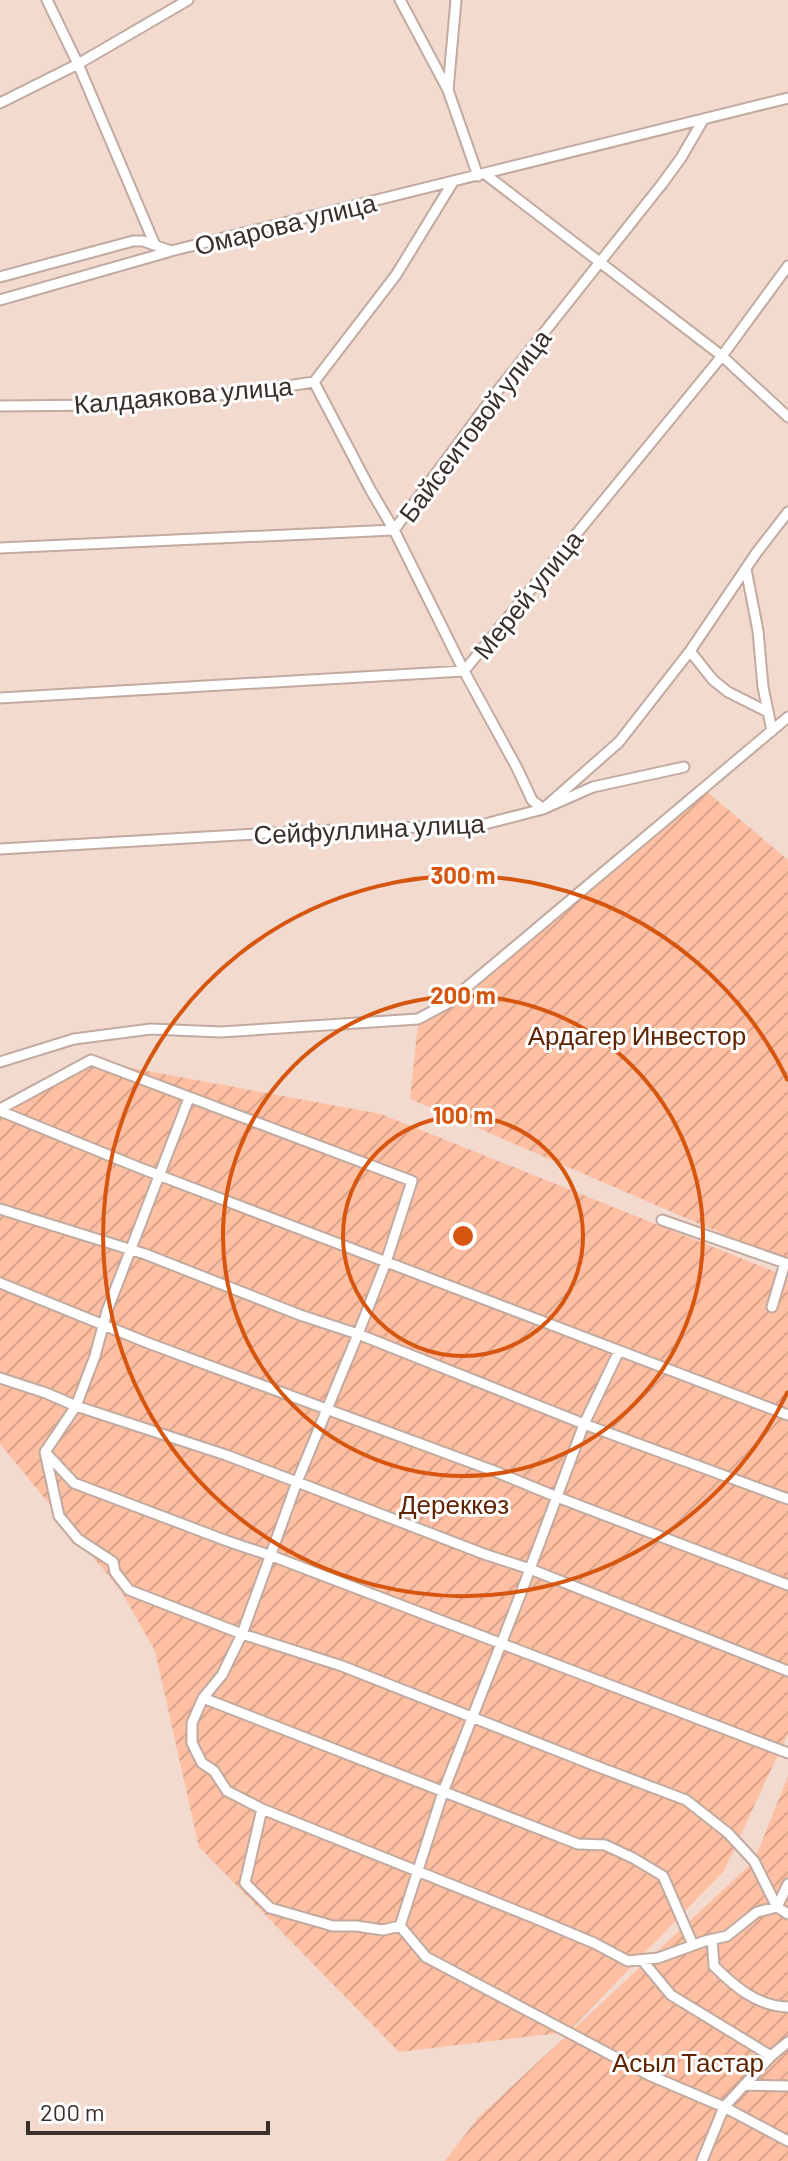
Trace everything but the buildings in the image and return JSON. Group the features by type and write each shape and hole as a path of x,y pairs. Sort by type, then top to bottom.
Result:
{"street":[{"path":"47,0 78,64 155,245"},
{"path":"0,103 78,64 188,0"},
{"path":"400,0 448,90 482,175 601,261 722,356 788,417"},
{"path":"448,90 456,0"},
{"name":"Омарова улица","path":"0,277 133,241 143,241 171,251 788,98"},
{"path":"777,101 788,105"},
{"name":"Байсеитовой улица","path":"0,548 394,530 496,393 681,158 703,120"},
{"name":"Калдаякова улица","path":"0,406 103,405 240,393 314,382 396,275 453,182"},
{"path":"0,300 171,251"},
{"name":"Мерей улица","path":"0,698 464,671 722,356 788,266"},
{"path":"314,382 394,530 532,800 543,809 593,787 684,767"},
{"name":"Сейфуллина улица","path":"0,849 307,831 481,825 543,809 619,742 690,651 788,512"},
{"path":"746,569 772,731"},
{"path":"690,651 713,680 728,692 768,712"},
{"path":"0,1062 74,1039 151,1029 221,1032 418,1019 448,1003 788,717"},
{"path":"0,1110 91,1060 412,1181 386,1262 297,1482 242,1634 222,1675 203,1698 192,1723 192,1743 202,1763 214,1771 227,1791 262,1809 594,1943 628,1961 658,1958 727,1936 757,1912 777,1907"},
{"path":"189,1098 107,1311 76,1406 45,1452 59,1516 78,1539 113,1562 115,1572 129,1590 242,1634 342,1666 686,1800 728,1833 754,1861 777,1907 788,1914"},
{"path":"0,1110 159,1175 788,1415"},
{"path":"0,1209 131,1250 788,1499"},
{"path":"662,1220 787,1264 772,1307"},
{"path":"0,1283 148,1343 494,1471 788,1585"},
{"path":"400,1926 443,1792 584,1424 619,1351"},
{"path":"0,1378 226,1455 530,1569 788,1671"},
{"path":"45,1452 74,1483 788,1753"},
{"path":"203,1698 578,1844 605,1845 633,1858 663,1876 693,1945"},
{"path":"262,1809 245,1883 270,1908 333,1926 383,1930 400,1926"},
{"path":"777,1907 788,1884"},
{"path":"400,1926 426,1957 649,2075 724,2107 788,2141"},
{"path":"712,1939 714,1966 736,1988 771,2007 788,2007"},
{"path":"642,1960 671,1995 771,2056"},
{"path":"702,2161 724,2107 788,2042"},
{"path":"744,2085 788,2086"}],"green space":[{"name":"Ардагер Инвестор","path":"699,785 788,860 788,1262 410,1099 418,1024"},
{"name":"Дереккөз","path":"82,1059 381,1114 788,1277 788,1733 724,1871 568,2032 399,2052 199,1847 155,1651 121,1591 0,1444 0,1110"},
{"name":"Асыл Тастар","path":"788,1776 788,2161 445,2161 478,2118 754,1861"}]}
